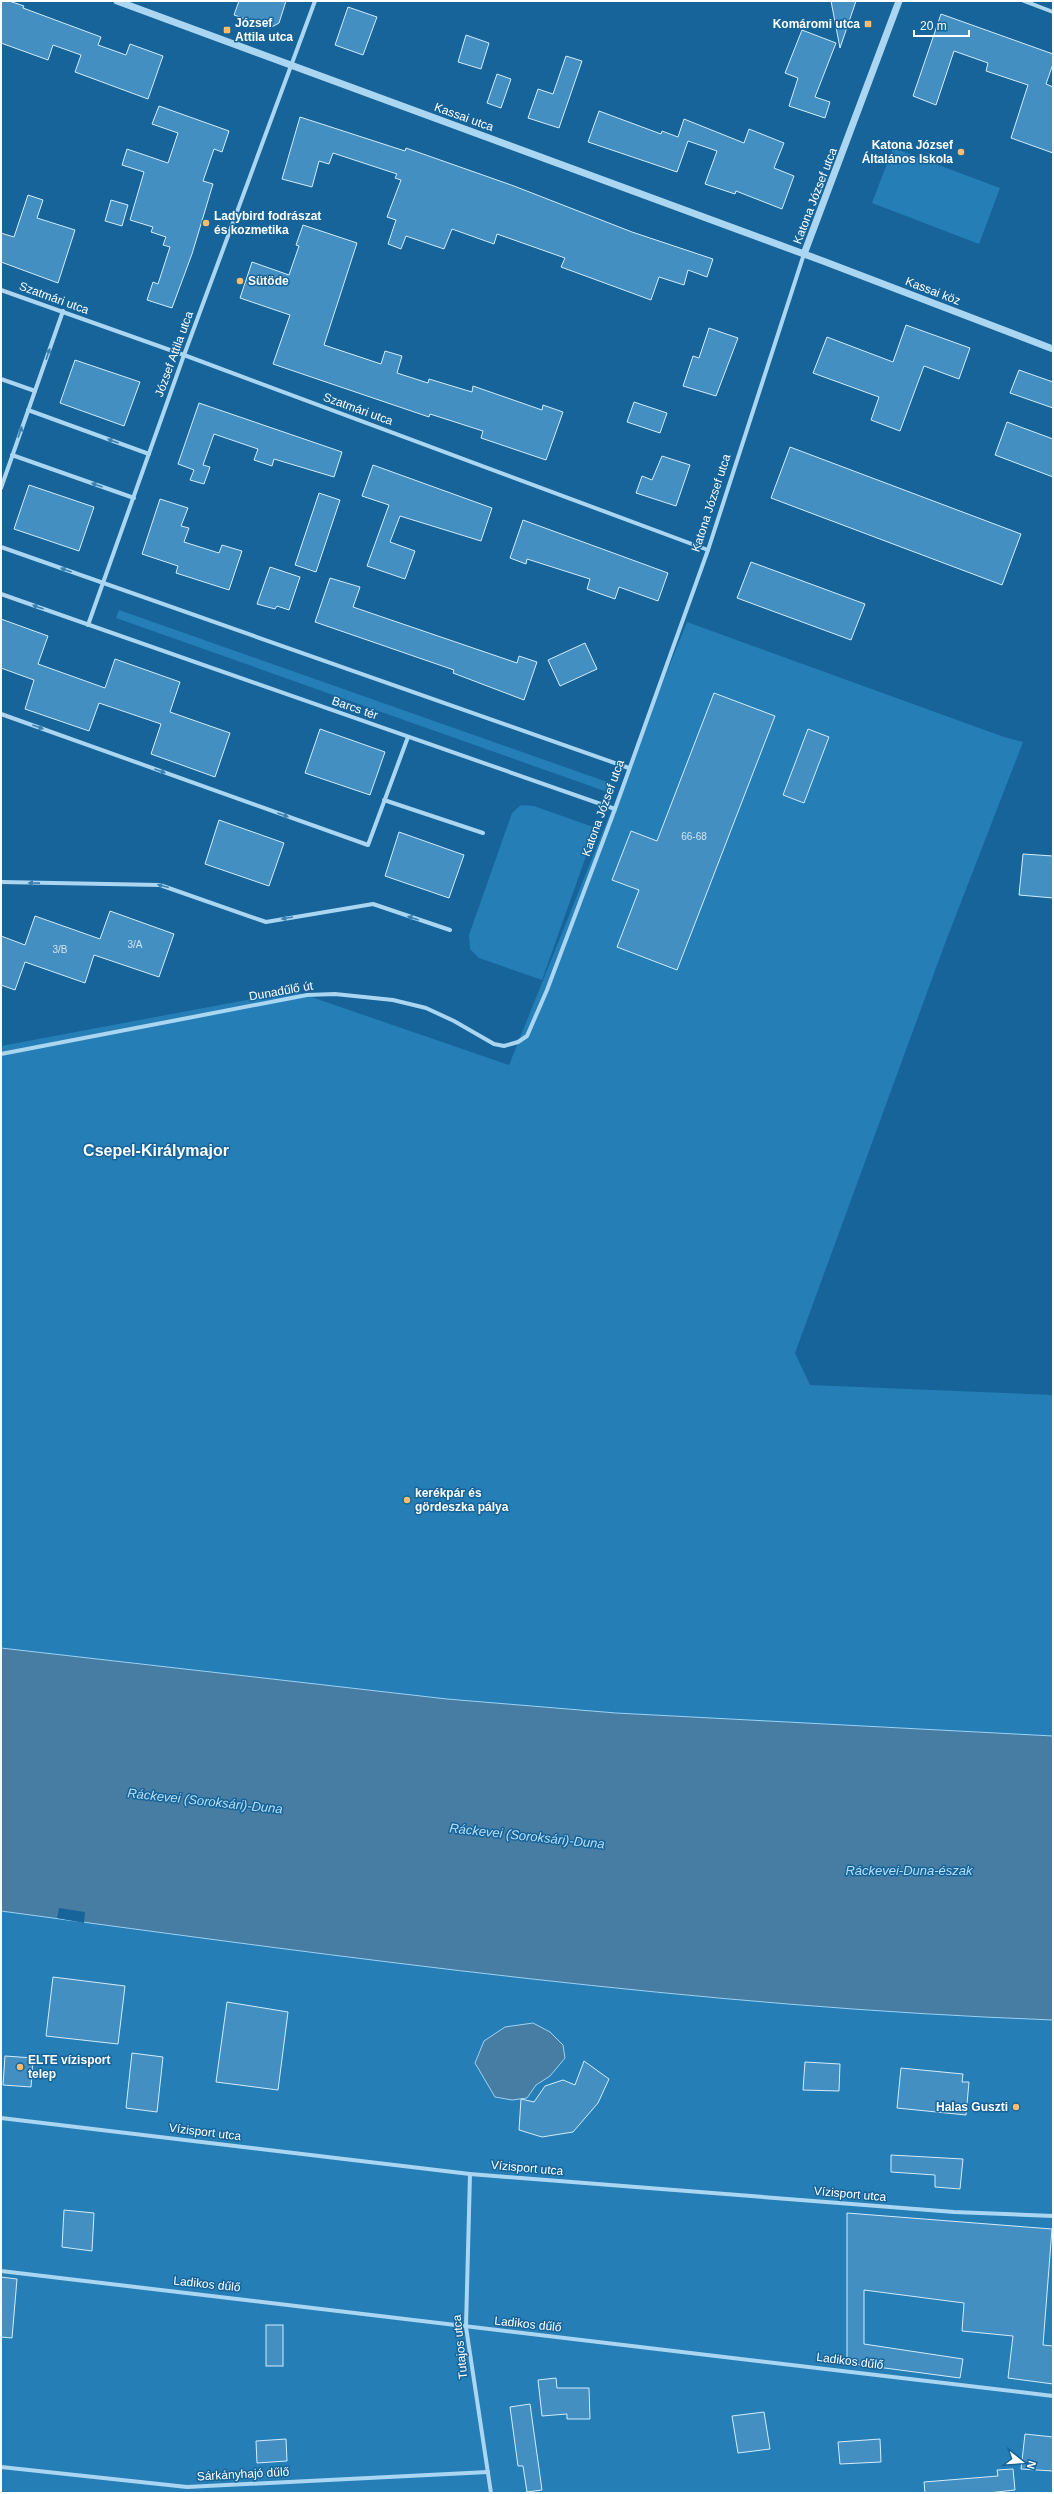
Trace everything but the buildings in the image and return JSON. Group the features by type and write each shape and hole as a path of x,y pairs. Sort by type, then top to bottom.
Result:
{"street":[{"name":"Kassai utca","path":"117,1 804,254"},
{"name":"József Attila utca","path":"88,625 184,355 316,1"},
{"name":"Katona József utca","path":"539,1010 615,809 708,550 804,254 899,1"},
{"path":"1024,1 1053,12"},
{"name":"Kassai köz","path":"804,254 1053,349"},
{"name":"Szatmári utca","path":"1,290 184,355 708,550"},
{"path":"1,488 3,474 12,455 63,311"},
{"path":"1,379 35,391"},
{"path":"28,410 149,454"},
{"path":"12,455 134,498"},
{"path":"1,547 629,768"},
{"name":"Barcs tér","path":"1,594 615,809"},
{"path":"1,714 368,845 408,736"},
{"path":"384,800 483,832"},
{"path":"1,882 160,885 266,922 372,904 450,930"},
{"name":"Dunadűlő út","path":"1,1054 307,995 335,994 393,1000 426,1008 454,1021 494,1044 504,1046 518,1042 527,1036 539,1010"},
{"name":"Vízisport utca","path":"1,2118 470,2174 954,2212 1053,2216"},
{"name":"Tutajos utca","path":"470,2174 466,2327 491,2493"},
{"name":"Ladikos dűlő","path":"1,2271 1053,2396"},
{"name":"Sárkányhajó dűlő","path":"1,2467 187,2487 488,2472"}],"shaded area":[{"path":"893,148 1000,188 979,244 872,203"},
{"path":"119,610 613,784 610,793 116,618"},
{"path":"687,622 1004,737 1023,742 944,946 795,1353 810,1385 1053,1395 1053,1736 616,1713 447,1699 1,1648 1,1046 294,991 509,1065"},
{"path":"521,805 534,806 596,828 542,980 479,958 470,949 469,935 512,813"},
{"path":"1,1911 394,1963 657,1992 921,2014 1053,2020 1053,2493 1,2493"}],"water":[{"name":"Ráckevei-Duna-észak","path":"1,1648 447,1699 616,1713 1053,1736 1053,2020 921,2014 657,1992 394,1963 1,1911"},
{"path":"533,2023 550,2032 563,2045 565,2058 550,2076 536,2085 527,2098 512,2100 495,2097 475,2063 484,2041 505,2027"}],"pier":[{"path":"59,1908 85,1912 84,1923 57,1918"}],"place":[{"name":"Komáromi utca","path":"868,24"},
{"name":"József Attila utca","path":"227,30"},
{"name":"Katona József Általános Iskola","path":"961,152"},
{"name":"Ladybird fodrászat és kozmetika","path":"206,223"},
{"name":"Sütöde","path":"240,281"},
{"name":"kerékpár és gördeszka pálya","path":"407,1500"},
{"name":"ELTE vízisport telep","path":"20,2067"},
{"name":"Halas Guszti","path":"1016,2107"}],"district":[{"name":"Csepel-Királymajor","path":"156,1150"}],"water label":[{"name":"Ráckevei (Soroksári)-Duna","path":"205,1801"},
{"name":"Ráckevei (Soroksári)-Duna","path":"527,1836"}]}
